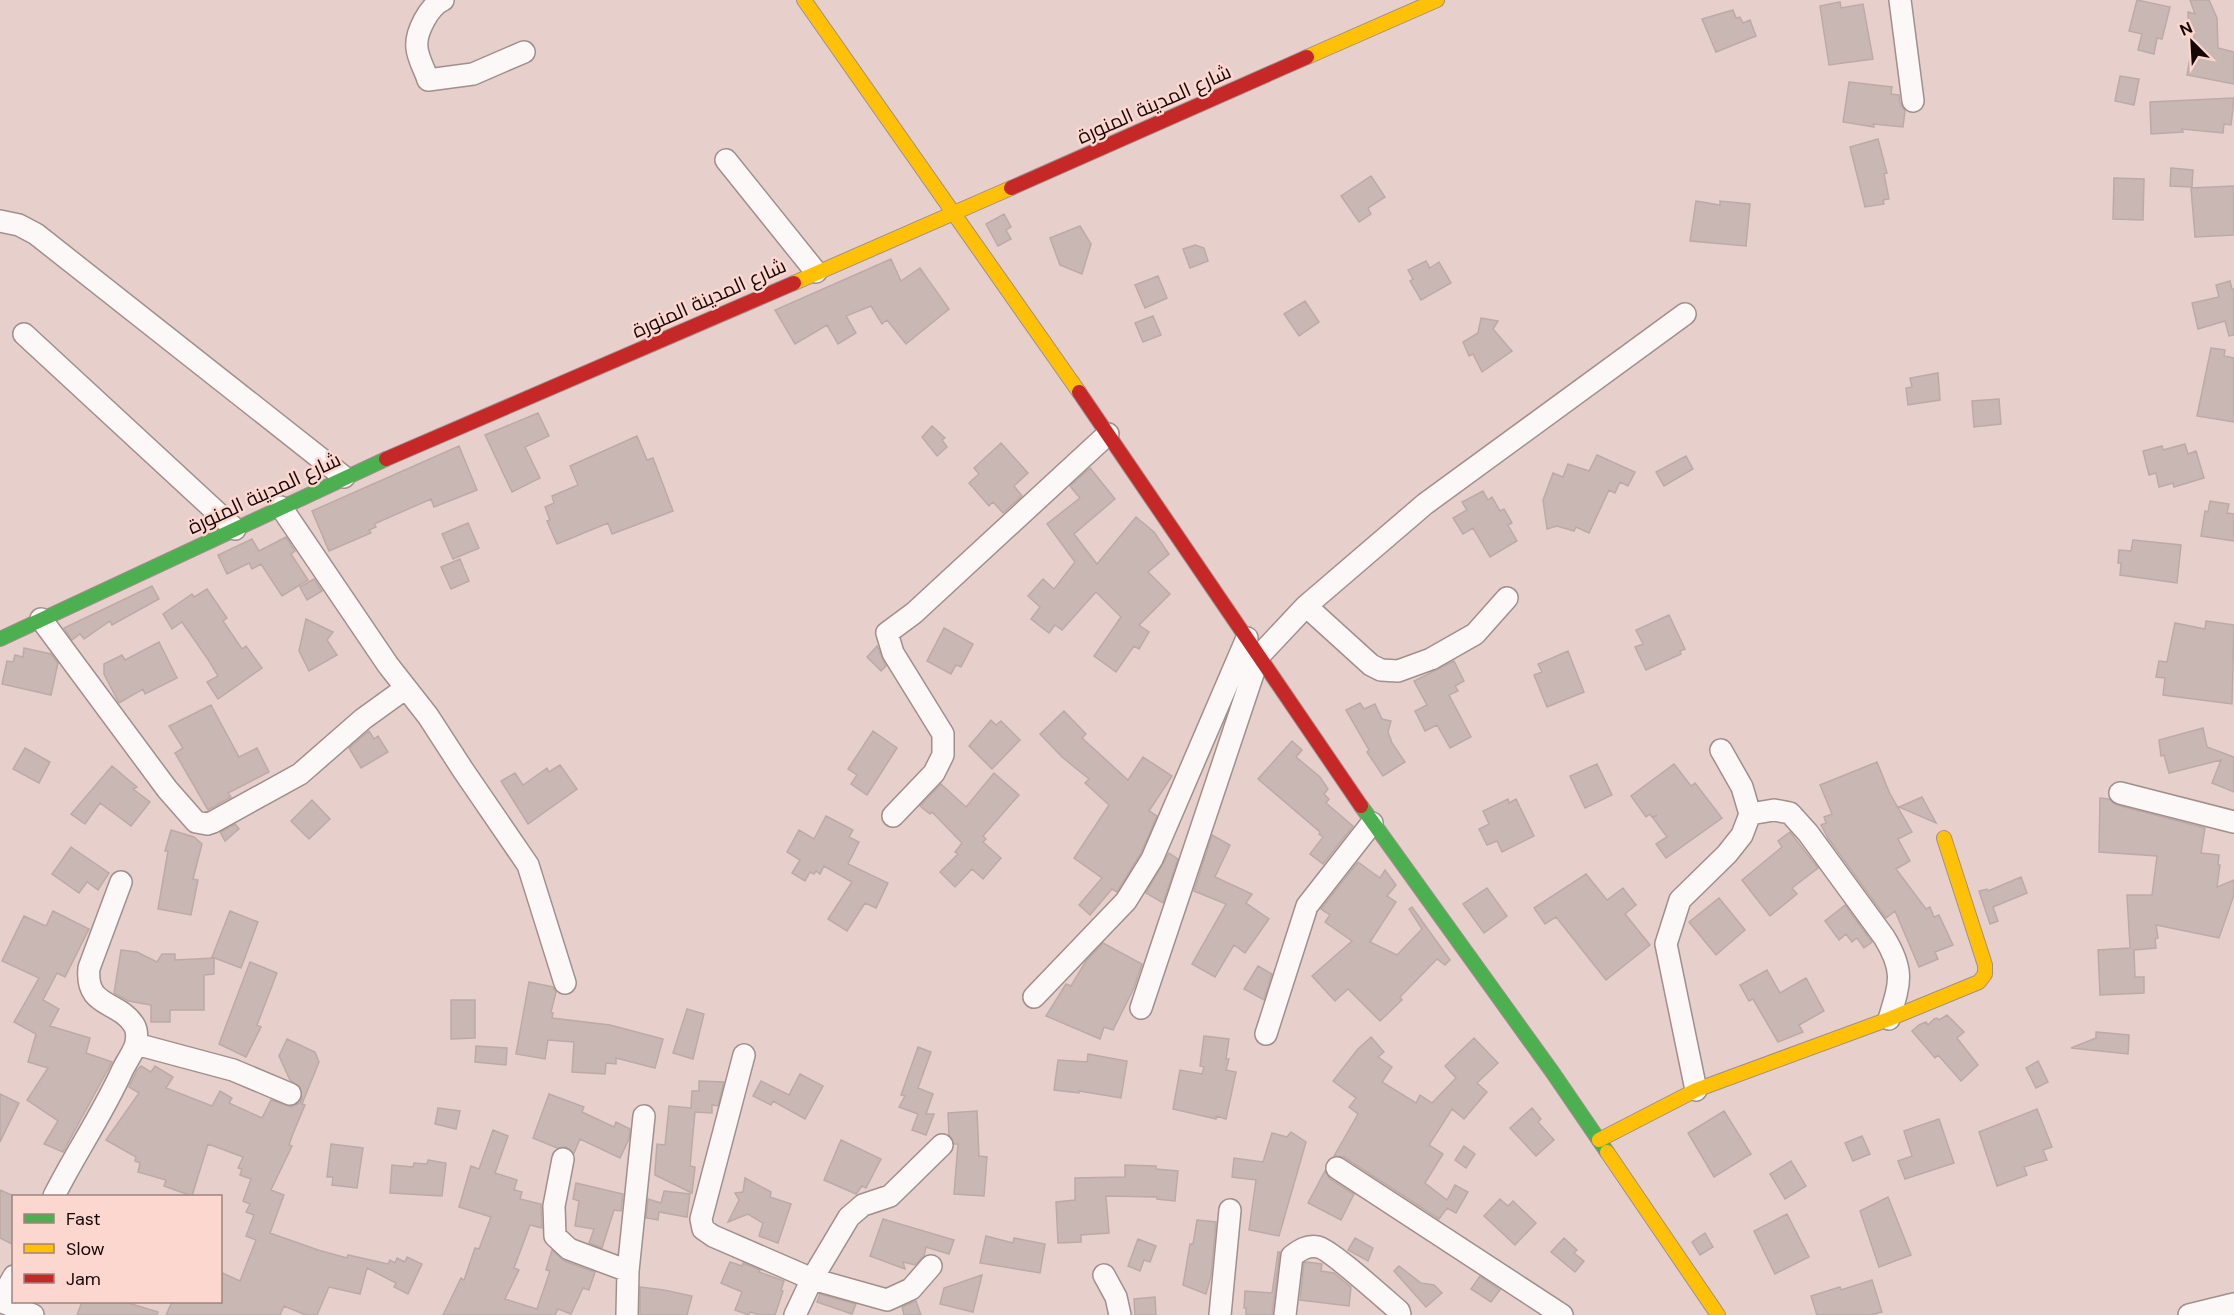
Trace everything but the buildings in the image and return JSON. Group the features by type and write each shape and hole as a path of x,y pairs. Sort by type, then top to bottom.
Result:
{"street":[{"path":"443,0 437,3 424,20 417,47 428,80 473,74 524,52"},
{"path":"804,0 1108,434 1372,824 1553,1073 1719,1315"},
{"name":"شارع المدينة المنورة","path":"0,639 344,477 1437,0"},
{"path":"1900,0 1913,101"},
{"path":"726,160 816,272"},
{"path":"0,221 19,225 36,234 344,477"},
{"path":"1141,1008 1259,656 1306,606 1425,504 1685,315"},
{"path":"24,334 234,528"},
{"path":"893,816 934,773 943,755 943,734 893,653 887,633 914,613 1108,434"},
{"path":"281,507 388,665 428,716 528,865 565,983"},
{"path":"1306,606 1371,665 1382,670 1398,671 1431,659 1475,634 1507,598"},
{"path":"41,619 167,789 196,822 202,824 213,822 300,774 363,719 406,688"},
{"path":"1034,998 1126,901 1152,859 1246,638"},
{"path":"1696,1090 1665,944 1680,900 1727,854 1742,835 1750,814 1742,787 1721,750"},
{"path":"2120,793 2234,822"},
{"path":"1750,814 1774,810 1790,813 1808,833 1884,937 1894,954 1899,976 1889,1019"},
{"path":"1266,1034 1307,906 1372,824"},
{"path":"1599,1140 1696,1090 1889,1019 1979,982 1986,972 1944,838"},
{"path":"55,1195 73,1158 101,1114 136,1044 135,1027 130,1020 94,994 89,988 88,980 89,968 120,882"},
{"path":"136,1044 233,1070 290,1094"},
{"path":"744,1055 701,1219 703,1229 713,1236 812,1279 887,1300 911,1289 931,1266"},
{"path":"627,1315 628,1271 644,1116"},
{"path":"795,1315 812,1279 849,1216 863,1205 890,1196 942,1145"},
{"path":"563,1159 554,1206 555,1236 569,1249 628,1271"},
{"path":"1337,1168 1562,1315"},
{"path":"1220,1315 1230,1210"},
{"path":"1286,1315 1292,1256 1303,1248 1319,1247 1368,1284 1399,1311 1400,1315"},
{"path":"1104,1275 1116,1297 1120,1315"},
{"path":"12,1280 0,1301 33,1315"},
{"path":"2189,1315 2234,1304"}],"traffic: fast":[{"path":"0,639 386,459"},
{"path":"1361,806 1607,1152"}],"traffic: slow":[{"path":"804,0 1079,392"},
{"path":"1307,57 1437,0"},
{"path":"794,283 1011,188"},
{"path":"1599,1140 1696,1090 1889,1019 1979,982 1985,974 1985,965 1944,838"},
{"path":"1607,1152 1718,1315"}],"traffic: jam":[{"path":"1011,188 1307,57"},
{"path":"386,459 794,283"},
{"path":"1079,392 1361,806"}]}
